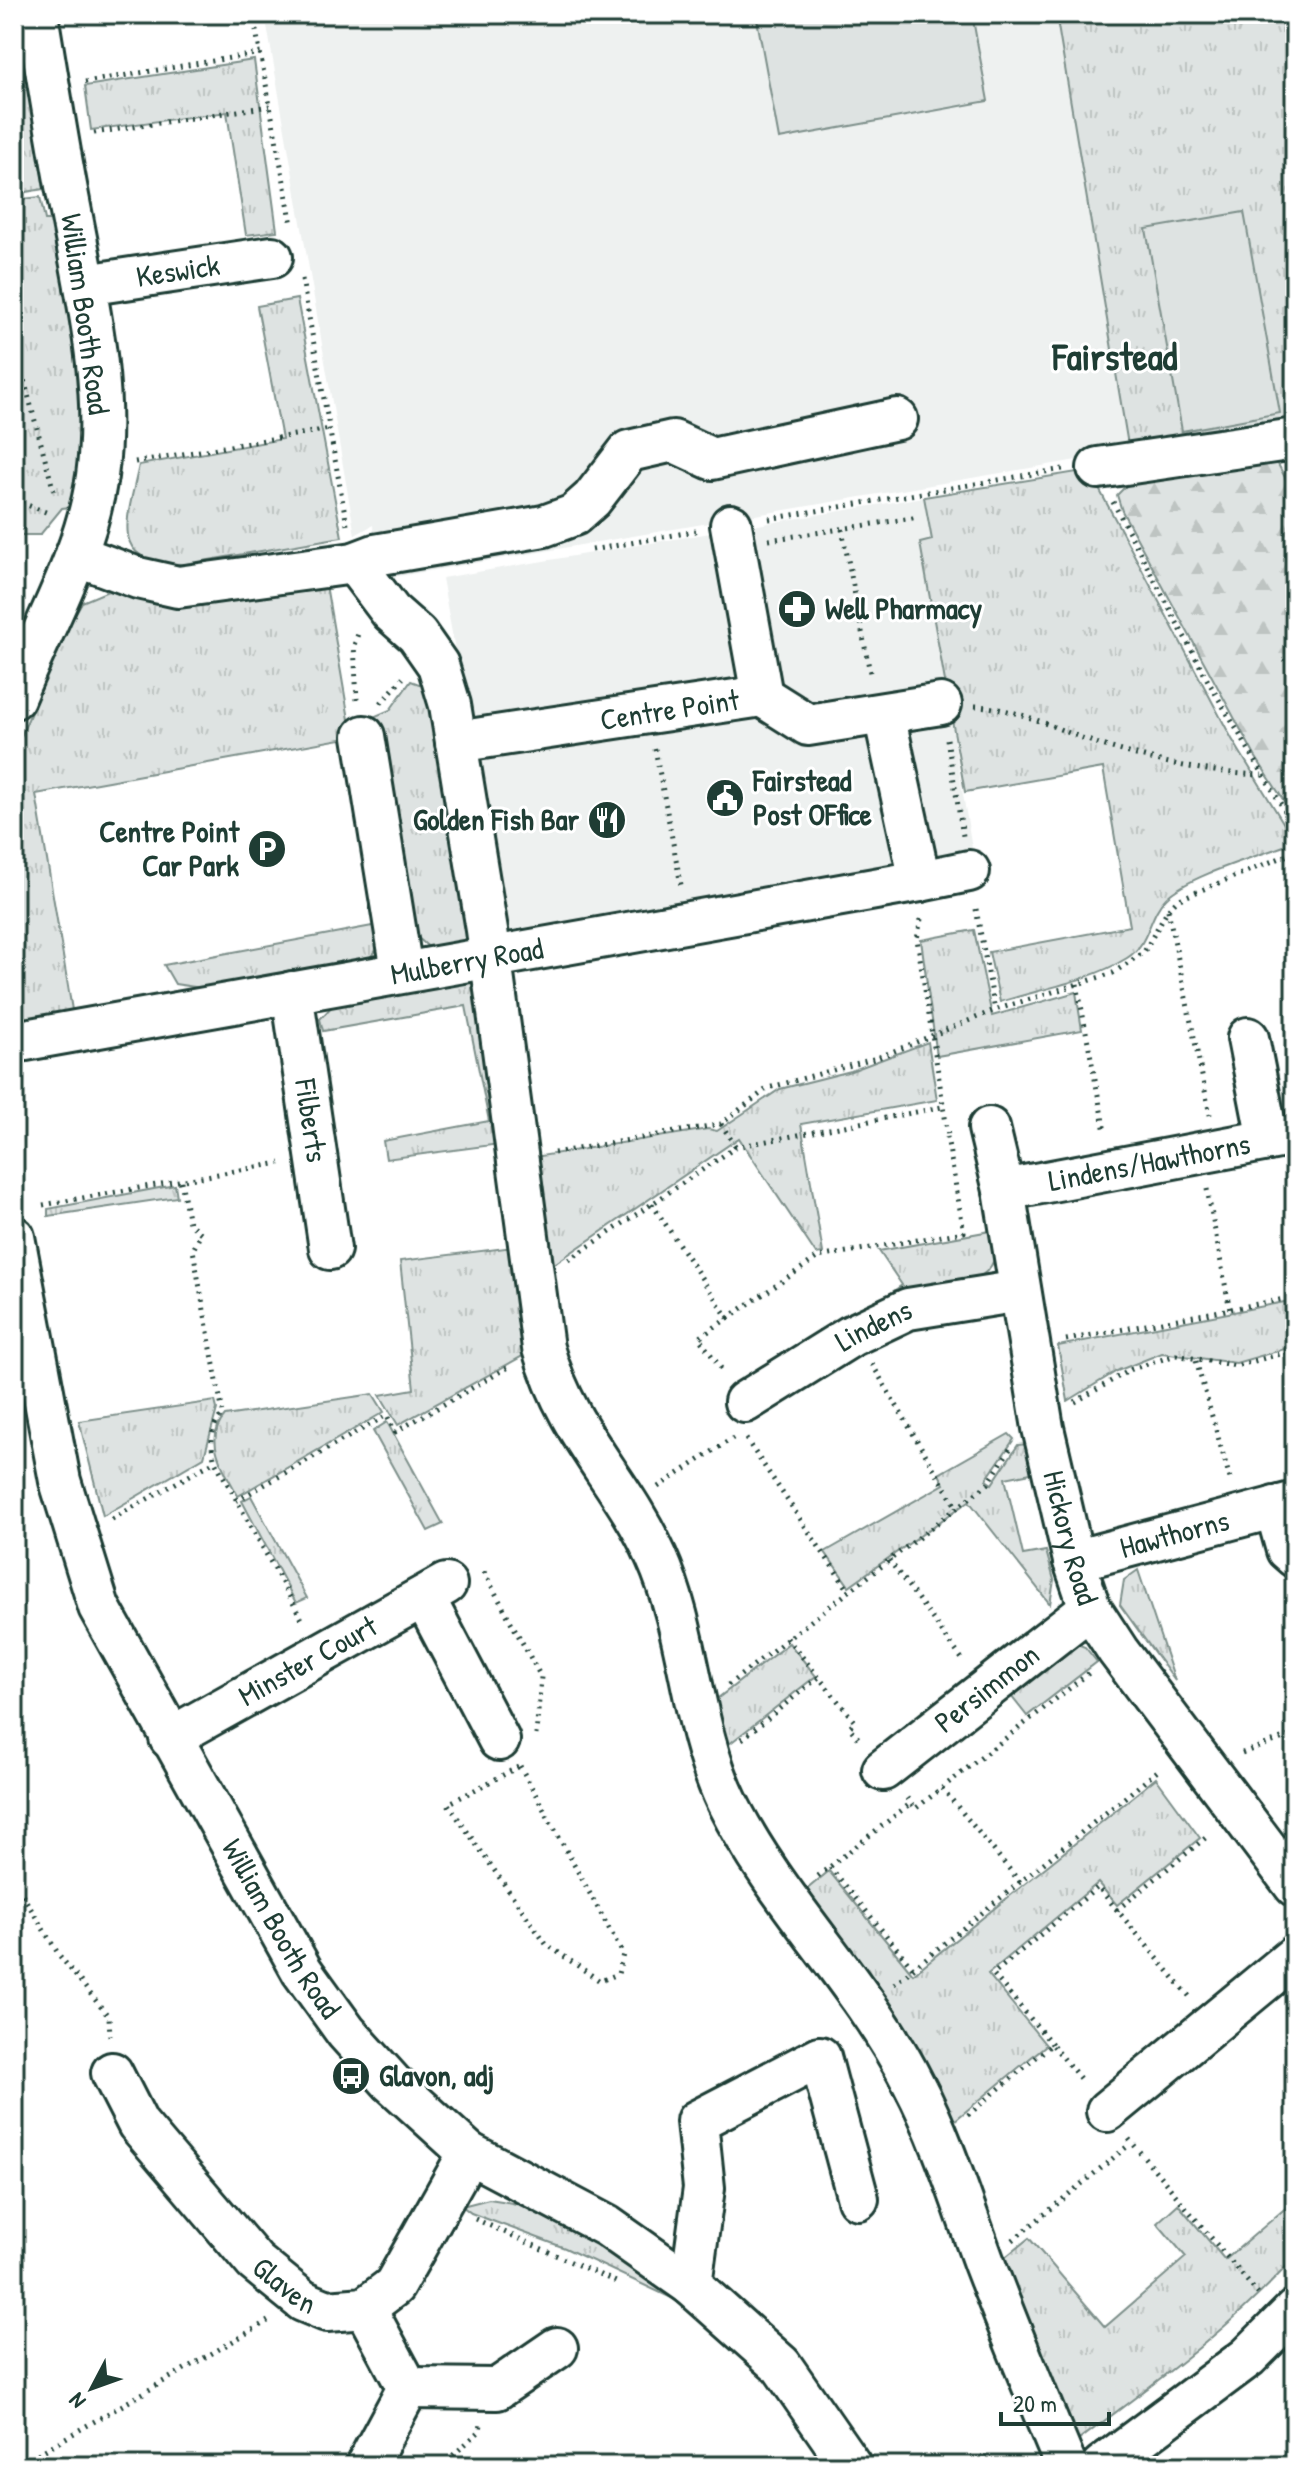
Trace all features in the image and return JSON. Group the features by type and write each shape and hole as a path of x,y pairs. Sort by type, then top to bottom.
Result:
{"street":[{"name":"William Booth Road","path":"14,698 76,555 97,477 101,424 100,385 85,285 37,14"},
{"name":"Keswick","path":"85,285 272,257"},
{"path":"364,576 375,555 544,526 574,515 592,499 629,451 673,441 712,459 897,419"},
{"path":"1098,468 1295,439"},
{"name":"Centre Point","path":"456,742 762,696 733,536"},
{"path":"76,555 138,578 178,587 364,576"},
{"path":"364,576 391,612 417,635 438,665 450,705 487,930 488,956 543,1348 567,1413 656,1554 670,1594 713,1763 726,1799 754,1850 867,2006 914,2083 939,2139 1066,2466"},
{"path":"762,696 808,725 941,704"},
{"path":"881,714 926,880"},
{"path":"361,725 402,971"},
{"name":"Mulberry Road","path":"14,1042 969,871"},
{"name":"Filberts","path":"292,992 330,1249"},
{"path":"1248,1038 1281,1138"},
{"name":"Hickory Road","path":"989,1128 1004,1190 1043,1428 1074,1561 1090,1608 1118,1651 1295,1886"},
{"name":"Lindens/Hawthorns","path":"1004,1190 1281,1138"},
{"name":"William Booth Road","path":"14,1237 60,1481 99,1607 302,1971 346,2032 383,2073 469,2153 607,2226 691,2285 781,2365 851,2466"},
{"name":"Lindens","path":"745,1402 855,1334 908,1309 1020,1291"},
{"path":"1270,1509 1287,1550 1295,1557"},
{"name":"Hawthorns","path":"1074,1561 1270,1509"},
{"path":"435,1590 520,1752"},
{"name":"Minster Court","path":"170,1738 435,1590"},
{"name":"Persimmon","path":"883,1770 1090,1608"},
{"path":"1107,2111 1295,1956"},
{"path":"691,2285 704,2188 697,2121 820,2057 858,2199"},
{"name":"Glaven","path":"112,2073 138,2124 255,2262 303,2301 327,2311 365,2308 394,2286 469,2153"},
{"path":"1102,2466 1248,2357 1279,2304"},
{"path":"365,2308 408,2388"},
{"path":"408,2388 497,2389 557,2348"},
{"path":"366,2466 408,2388"}],"path":[{"path":"81,82 261,53"},
{"path":"78,69 83,95"},
{"path":"87,121 89,134 270,106"},
{"path":"14,342 15,358 57,501 57,516 14,500"},
{"path":"134,462 330,429"},
{"path":"131,476 133,450"},
{"path":"1098,468 1201,668 1295,828"},
{"path":"733,536 842,529 919,517"},
{"path":"842,529 881,714"},
{"path":"361,725 354,645 364,576"},
{"path":"361,725 402,680 417,635"},
{"path":"995,1010 941,704 1003,707 1097,743 1154,760 1215,772 1262,775"},
{"path":"648,713 688,921"},
{"path":"517,1159 721,1124 768,1088 877,1058 995,1010 1077,984 1132,962 1144,952 1168,909 1199,888 1295,852"},
{"path":"745,1402 699,1338 818,1257 964,1232 917,939 926,880"},
{"path":"1168,909 1197,1043 1230,1310"},
{"path":"1077,984 1112,1169"},
{"path":"535,1282 736,1147 942,1107"},
{"path":"721,1124 736,1147"},
{"path":"947,1137 989,1128"},
{"path":"43,1205 316,1157"},
{"path":"181,1181 189,1223 201,1233 193,1250 223,1414 213,1433 211,1447 215,1461 321,1653"},
{"path":"652,1204 728,1318"},
{"path":"1029,1347 1295,1297"},
{"path":"855,1334 957,1508"},
{"path":"236,1501 387,1415 395,1432 543,1348"},
{"path":"700,1708 988,1484 1018,1437 1043,1428 1077,1400 1132,1369 1176,1355 1236,1366 1295,1350"},
{"path":"1196,1361 1270,1509"},
{"path":"628,1507 741,1432 849,1591"},
{"path":"100,1525 215,1461"},
{"path":"889,1560 985,1690"},
{"path":"435,1590 479,1564 541,1677 539,1728 520,1752 448,1804 546,1944 600,1981 618,1974 623,1954 520,1752"},
{"path":"942,1788 1118,1651"},
{"path":"713,1763 819,1677"},
{"path":"867,2006 913,1968 1196,1756 1295,1734"},
{"path":"789,1899 911,1803"},
{"path":"1117,1910 1237,1810"},
{"path":"830,1867 913,1968"},
{"path":"14,1881 59,1955 109,2017 112,2073"},
{"path":"1213,2024 1098,1887 993,1974 1132,2142 1279,2304"},
{"path":"939,2139 1052,2044"},
{"path":"985,2264 1132,2142"},
{"path":"439,2203 620,2284"},
{"path":"17,2466 303,2301"},
{"path":"441,2466 480,2431 488,2389"}],"shaded area":[{"path":"265,14 1056,14 1129,451 388,578 375,555 373,525 355,535"},
{"path":"924,497 932,540 921,544 973,854 507,936 442,578"}],"green space":[{"path":"14,14 20,14 44,189 14,194"},
{"path":"756,14 972,14 988,101 779,139"},
{"path":"1056,14 1295,14 1295,425 1129,451"},
{"path":"254,60 277,231 246,235 227,112 91,130 85,86"},
{"path":"40,197 45,220 53,220 72,327 80,401 80,437 70,507 62,508 40,535 14,535 14,362 24,360 14,273 14,200"},
{"path":"1244,212 1280,413 1182,431 1146,229"},
{"path":"297,299 342,537 186,564 160,563 143,557 133,548 128,536 130,504 139,465 282,439 257,306"},
{"path":"1272,453 1295,496 1295,818 1255,756 1122,511 1117,495 1129,483"},
{"path":"1089,470 1232,739 1295,842 1208,874 1177,890 1160,905 1135,952 1113,966 1081,979 1000,1002 989,952 1130,926 1103,768 965,792 920,543 932,540 924,497"},
{"path":"325,579 352,737 36,794 73,1016 14,1025 14,753 63,635 82,602 108,591 164,601"},
{"path":"411,681 422,685 439,706 478,944 434,952 416,936 366,720 390,710"},
{"path":"383,924 381,946 368,959 208,989 175,984 164,965"},
{"path":"974,930 992,1016 1076,992 1082,1030 937,1056 921,940"},
{"path":"477,973 500,1144 386,1159 383,1141 489,1121 466,1006 323,1031 320,1019 336,1002"},
{"path":"928,1042 937,1100 801,1124 823,1253 816,1254 739,1138 541,1273 528,1158 708,1129 717,1131 780,1089 851,1071"},
{"path":"175,1185 177,1197 48,1216 48,1209"},
{"path":"996,1230 994,1260 987,1271 973,1281 881,1300 902,1285 879,1251"},
{"path":"513,1247 530,1352 398,1425 380,1395 414,1389 400,1261"},
{"path":"1295,1300 1295,1346 1236,1363 1162,1353 1117,1371 1068,1401 1058,1346"},
{"path":"373,1394 384,1412 238,1496 216,1446 218,1426 225,1416"},
{"path":"215,1401 217,1409 204,1457 103,1516 79,1421"},
{"path":"387,1422 443,1524 428,1531 373,1431"},
{"path":"1009,1434 1014,1439 986,1480 992,1484 1018,1445 1027,1444 1031,1473 1005,1478 1023,1555 1046,1551 1054,1580 1050,1604 969,1501 849,1586 825,1552 944,1484 939,1474"},
{"path":"251,1496 307,1598 296,1603 242,1501"},
{"path":"1138,1570 1175,1681 1120,1605 1124,1580"},
{"path":"789,1643 816,1676 724,1748 713,1702"},
{"path":"1077,1644 1085,1647 1097,1662 1027,1716 1011,1696 992,1711 987,1706 1066,1646"},
{"path":"1156,1778 1200,1838 1117,1905 1098,1883 988,1974 1046,2045 948,2126 800,1895 829,1871 913,1974"},
{"path":"489,2199 520,2205 578,2228 633,2261 710,2316 565,2248 471,2213 462,2206"},
{"path":"1295,2200 1295,2257 1217,2332 1075,2443 998,2263 1029,2238 1105,2327 1186,2257 1157,2223 1178,2204 1225,2260"}],"place":[{"name":"Well Pharmacy","path":"797,609"},
{"name":"Fairstead Post OFfice","path":"725,798"},
{"name":"Golden Fish Bar","path":"607,820"},
{"name":"Centre Point Car Park","path":"267,849"},
{"name":"Glavon, adj","path":"351,2076"}],"district":[{"name":"Fairstead","path":"1115,357"}]}
